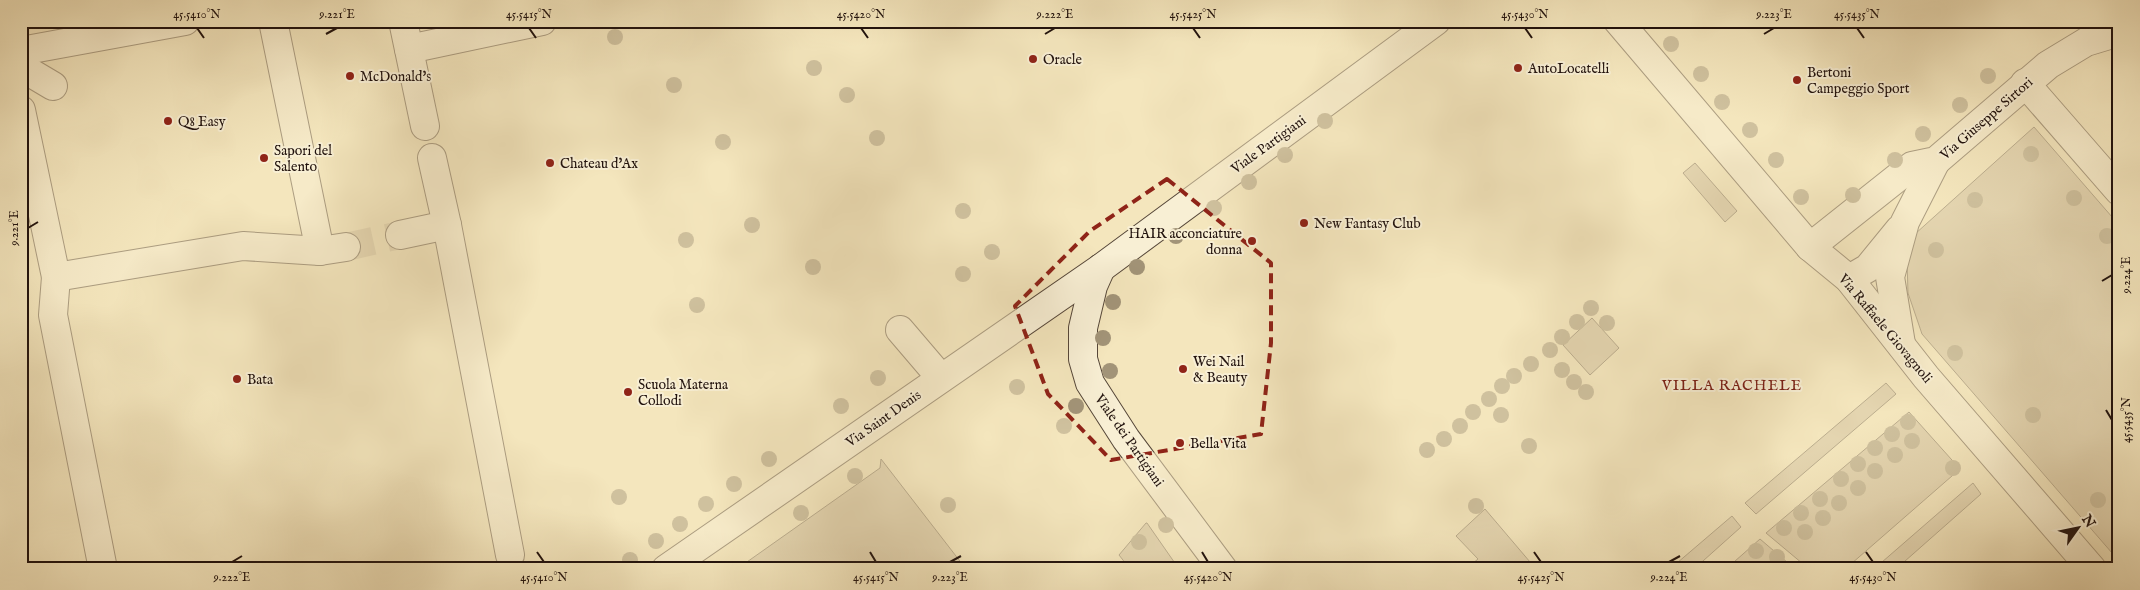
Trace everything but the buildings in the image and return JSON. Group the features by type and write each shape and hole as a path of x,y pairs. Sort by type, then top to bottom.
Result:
{"street":[{"path":"21,51 185,21"},
{"path":"403,21 425,126"},
{"path":"409,49 542,21"},
{"name":"Viale Partigiani","path":"1101,268 1436,21"},
{"name":"Via Raffaele Giovagnoli","path":"1618,21 1810,247 1849,279 1901,347 2092,569"},
{"path":"56,277 243,246 333,249 275,31"},
{"name":"Via Giuseppe Sirtori","path":"1810,247 1912,166 1936,161 2048,65 2086,42 2119,32"},
{"path":"21,67 53,86"},
{"path":"2025,83 2119,192"},
{"path":"21,110 56,277 53,315 103,569"},
{"path":"432,158 447,225 510,554"},
{"path":"1901,347 1890,276 1906,222 1936,161"},
{"path":"1849,279 1868,268 1906,222"},
{"path":"400,234 447,225"},
{"name":"Via Saint Denis","path":"666,569 1101,268"},
{"name":"Viale dei Partigiani","path":"1101,268 1093,286 1083,328 1083,360 1090,382 1126,439 1223,569"},
{"path":"900,330 941,378"}],"highlighted area":[{"path":"1167,179 1271,263 1271,343 1261,434 1111,460 1048,394 1015,306 1090,231"}],"shaded area":[{"path":"2034,127 2119,225 2119,561 1922,334 1908,293 1907,260 1915,234"},
{"path":"1695,163 1737,211 1725,222 1683,173"},
{"path":"1592,318 1619,348 1590,375 1563,345"},
{"path":"1886,383 1896,394 1756,514 1745,503"},
{"path":"1909,412 1960,469 1851,564 1839,569 1809,569 1766,533"},
{"path":"881,459 966,569 737,569 880,468"},
{"path":"1973,483 1981,494 1896,569 1874,569"},
{"path":"1485,509 1536,569 1466,569 1478,559 1456,536"},
{"path":"1732,516 1741,527 1694,569 1670,569"},
{"path":"1146,523 1179,569 1130,569 1119,555"},
{"path":"1760,539 1795,569 1726,569"}],"tunnel":[{"path":"346,247 400,235"}],"place":[{"name":"Oracle","path":"1033,59"},
{"name":"AutoLocatelli","path":"1518,68"},
{"name":"McDonald's","path":"350,76"},
{"name":"Bertoni Campeggio Sport","path":"1797,80"},
{"name":"Q8 Easy","path":"168,121"},
{"name":"Sapori del Salento","path":"264,158"},
{"name":"Chateau d'Ax","path":"550,163"},
{"name":"New Fantasy Club","path":"1304,223"},
{"name":"HAIR acconciature donna","path":"1252,241"},
{"name":"Wei Nail & Beauty","path":"1183,369"},
{"name":"Bata","path":"237,379"},
{"name":"Scuola Materna Collodi","path":"628,392"},
{"name":"Bella Vita","path":"1180,443"}],"district":[{"name":"VILLA RACHELE","path":"1732,385"}]}
